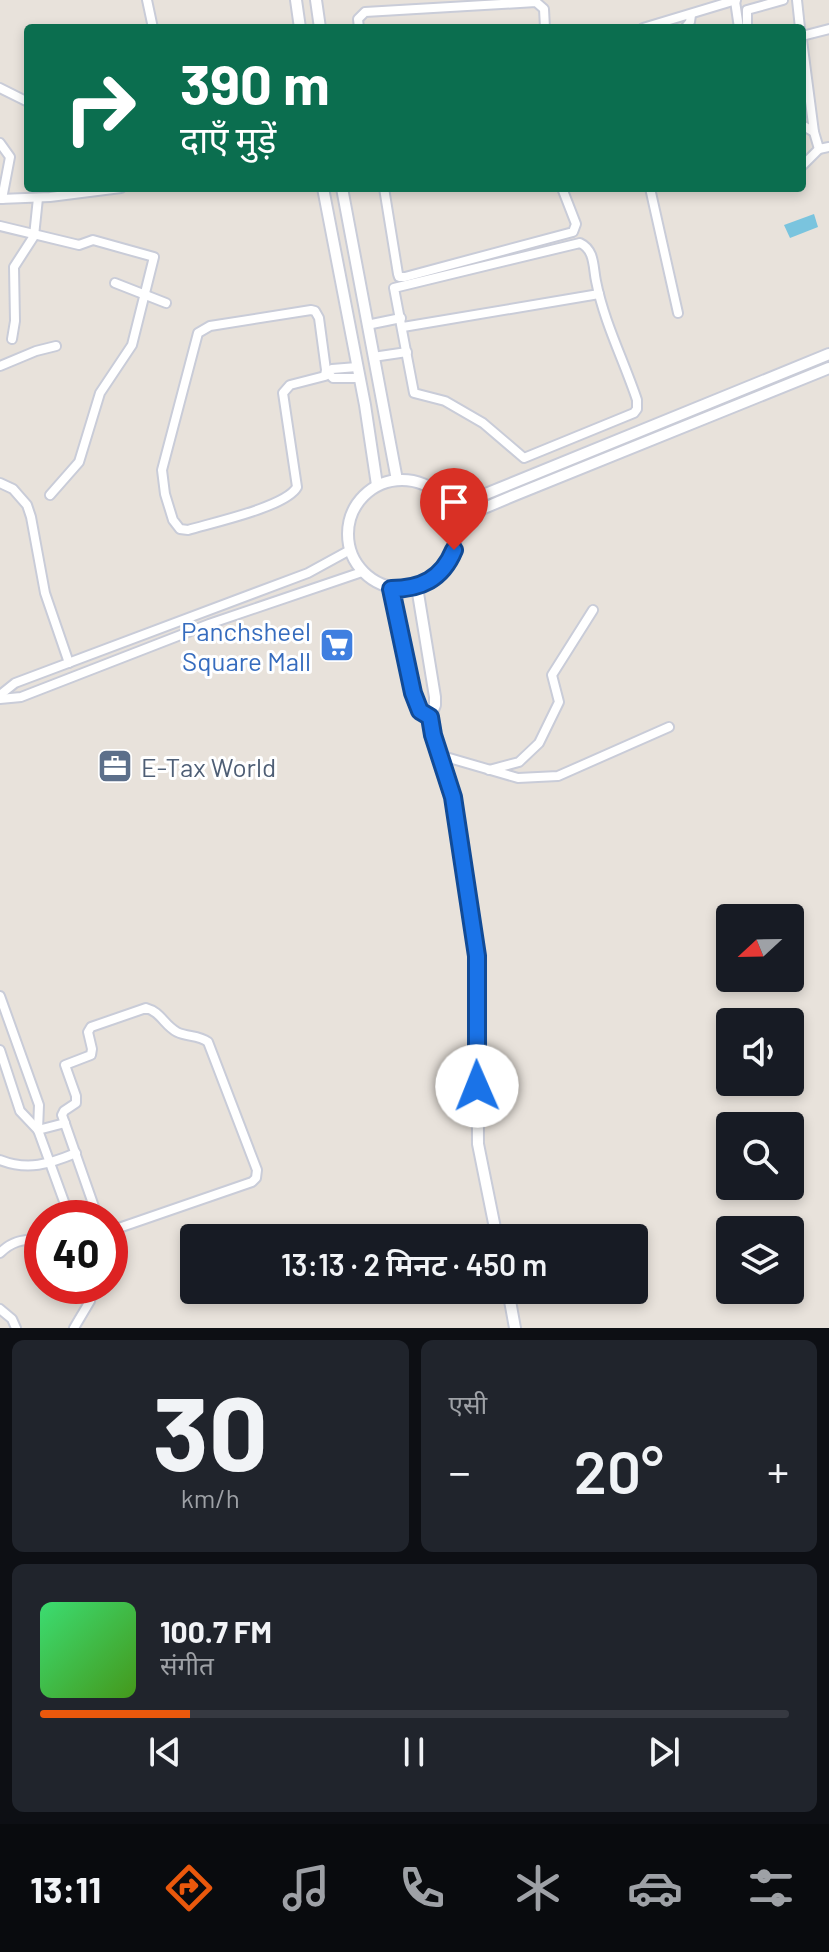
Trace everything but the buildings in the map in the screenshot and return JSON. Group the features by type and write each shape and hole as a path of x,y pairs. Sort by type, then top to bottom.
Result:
{"street":[{"path":"147,0 152,24"},
{"path":"296,0 299,24"},
{"path":"316,0 319,24"},
{"path":"672,24 736,0 739,24"},
{"path":"747,24 747,10 783,0"},
{"path":"797,0 800,24"},
{"path":"359,24 360,15 365,12 536,2 544,9 545,24"},
{"path":"688,24 691,15"},
{"path":"806,37 829,29"},
{"path":"806,69 814,132 824,148 806,163"},
{"path":"0,88 24,100"},
{"path":"806,127 814,132"},
{"path":"1,146 10,160 1,199 88,192"},
{"path":"324,192 377,485"},
{"path":"343,192 397,480"},
{"path":"385,192 399,277 573,232 576,224 564,192"},
{"path":"651,192 678,313"},
{"path":"12,339 15,321 14,267 34,236 38,198"},
{"path":"0,226 79,245 93,240 154,257 132,345 100,393 79,462 50,495"},
{"path":"580,243 588,247 599,294 628,372 637,409 628,416 524,458 471,415 445,401 414,393 402,323 394,288 580,243"},
{"path":"115,283 166,303"},
{"path":"367,325 402,323 599,294"},
{"path":"327,375 319,318 315,311 210,326 201,330 196,339 162,470 165,494 176,526 188,530 293,494 297,487 283,393 290,385 327,375 333,378 358,372"},
{"path":"0,366 56,346"},
{"path":"373,357 407,352"},
{"path":"448,506 471,500 829,354"},
{"path":"455,524 477,511 829,368"},
{"path":"593,431 599,446"},
{"path":"623,436 628,450"},
{"path":"397,480 423,484 448,506 456,537 449,562 430,581 417,587 391,589 362,572 347,537 352,512 358,501 377,485 397,480"},
{"path":"0,483 13,489 27,505 45,593 69,663"},
{"path":"0,697 15,683 308,573 350,550"},
{"path":"0,697 21,697 84,671 362,572"},
{"path":"308,573 313,588"},
{"path":"417,587 435,697 430,717 453,797 477,956 478,1144 494,1224"},
{"path":"391,589 413,693 420,711 430,717"},
{"path":"488,770 519,762 539,743 559,702 552,675 593,610"},
{"path":"80,659 84,671"},
{"path":"439,755 518,778 558,776 669,727"},
{"path":"0,996 39,1105 38,1130 63,1200"},
{"path":"92,1200 62,1113 76,1103 65,1065 91,1055 88,1032 91,1027 146,1008 155,1010 178,1032 203,1038 211,1048 257,1170 256,1178 128,1225"},
{"path":"0,1050 20,1111 38,1130"},
{"path":"38,1130 65,1123"},
{"path":"0,1160 33,1167 76,1153"},
{"path":"0,1253 9,1244 24,1240"},
{"path":"74,1328 88,1304"},
{"path":"511,1304 515,1328"},
{"path":"0,1309 12,1319 16,1328"}],"water":[{"path":"814,214 818,227 790,238 784,225"}],"place":[{"name":"Panchsheel Square Mall","path":"337,645"},
{"name":"E-Tax World","path":"115,766"}],"route":[{"path":"454,550 449,562 430,581 417,587 391,589 413,693 420,711 430,717 453,797 477,956 477,1086"}]}
